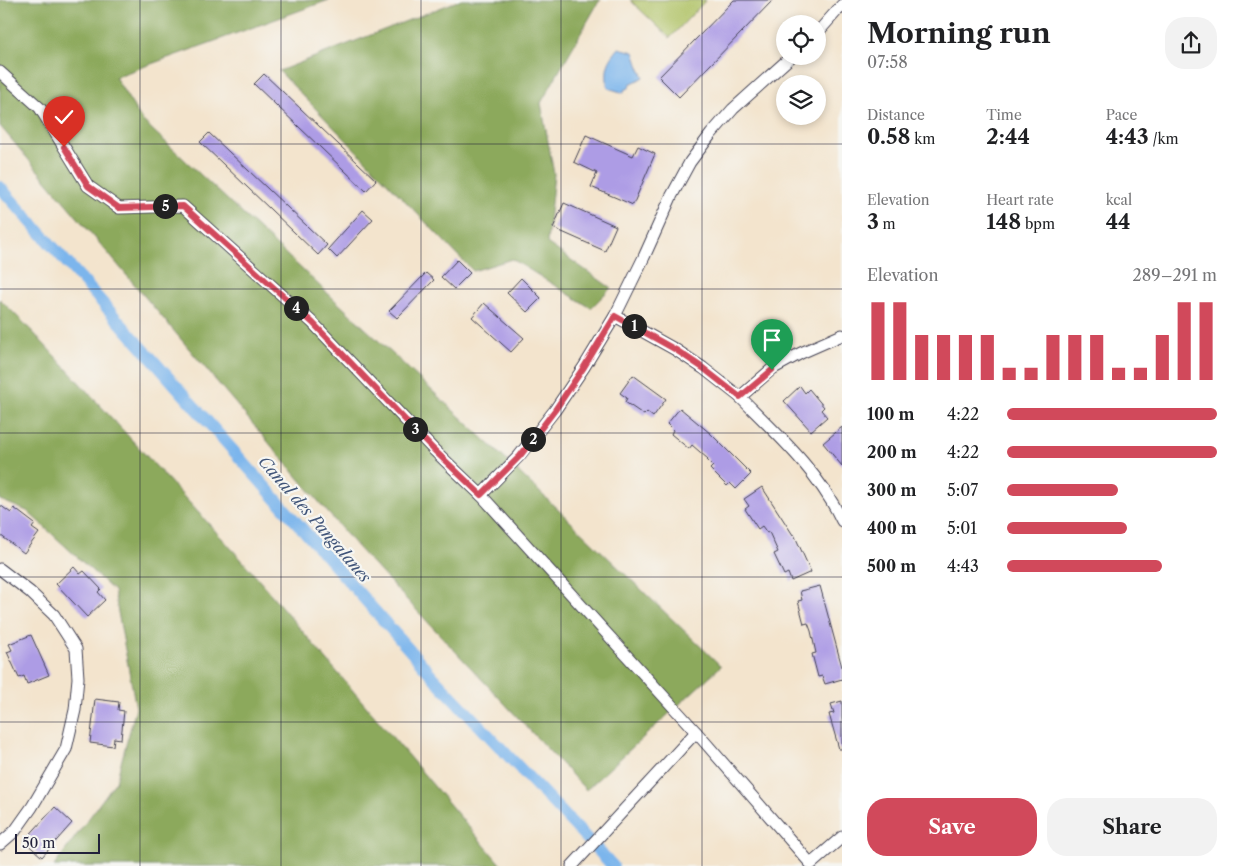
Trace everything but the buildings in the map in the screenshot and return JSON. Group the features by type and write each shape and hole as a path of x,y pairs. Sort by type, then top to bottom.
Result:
{"street":[{"path":"826,23 842,5"},
{"path":"481,495 520,456 555,410 584,367 615,316 644,258 671,197 690,162 733,109 782,65"},
{"path":"0,72 40,108 88,186 119,208 183,206 313,323 434,450 481,495 696,732 811,865 842,837"},
{"path":"615,316 676,350 740,397 811,471 834,505 842,521"},
{"path":"740,397 772,370 801,353 842,335"},
{"path":"0,569 30,592 54,615 76,649 78,678 75,710 66,749 32,807 15,831 0,844"},
{"path":"572,866 696,732"}],"green space":[{"path":"0,0 329,0 115,77 142,120 500,454 721,666 586,790 358,548 0,126"},
{"path":"460,0 601,0 541,103 554,174 547,243 611,288 591,308 512,259 473,271 279,71"},
{"path":"630,0 706,0 670,38"},
{"path":"0,299 31,330 241,559 502,866 54,866 116,781 136,708 114,591 27,511 0,500"}],"water":[{"path":"619,48 634,52 644,77 630,84 629,88 624,90 624,93 608,88 607,81 608,66"}],"waterway":[{"name":"Canal des Pangalanes","path":"0,187 436,680 613,866"}],"route":[{"path":"64,147 88,186 119,208 183,206 313,323 434,450 481,495 520,456 555,410 615,316 676,350 740,397 772,370"}]}
